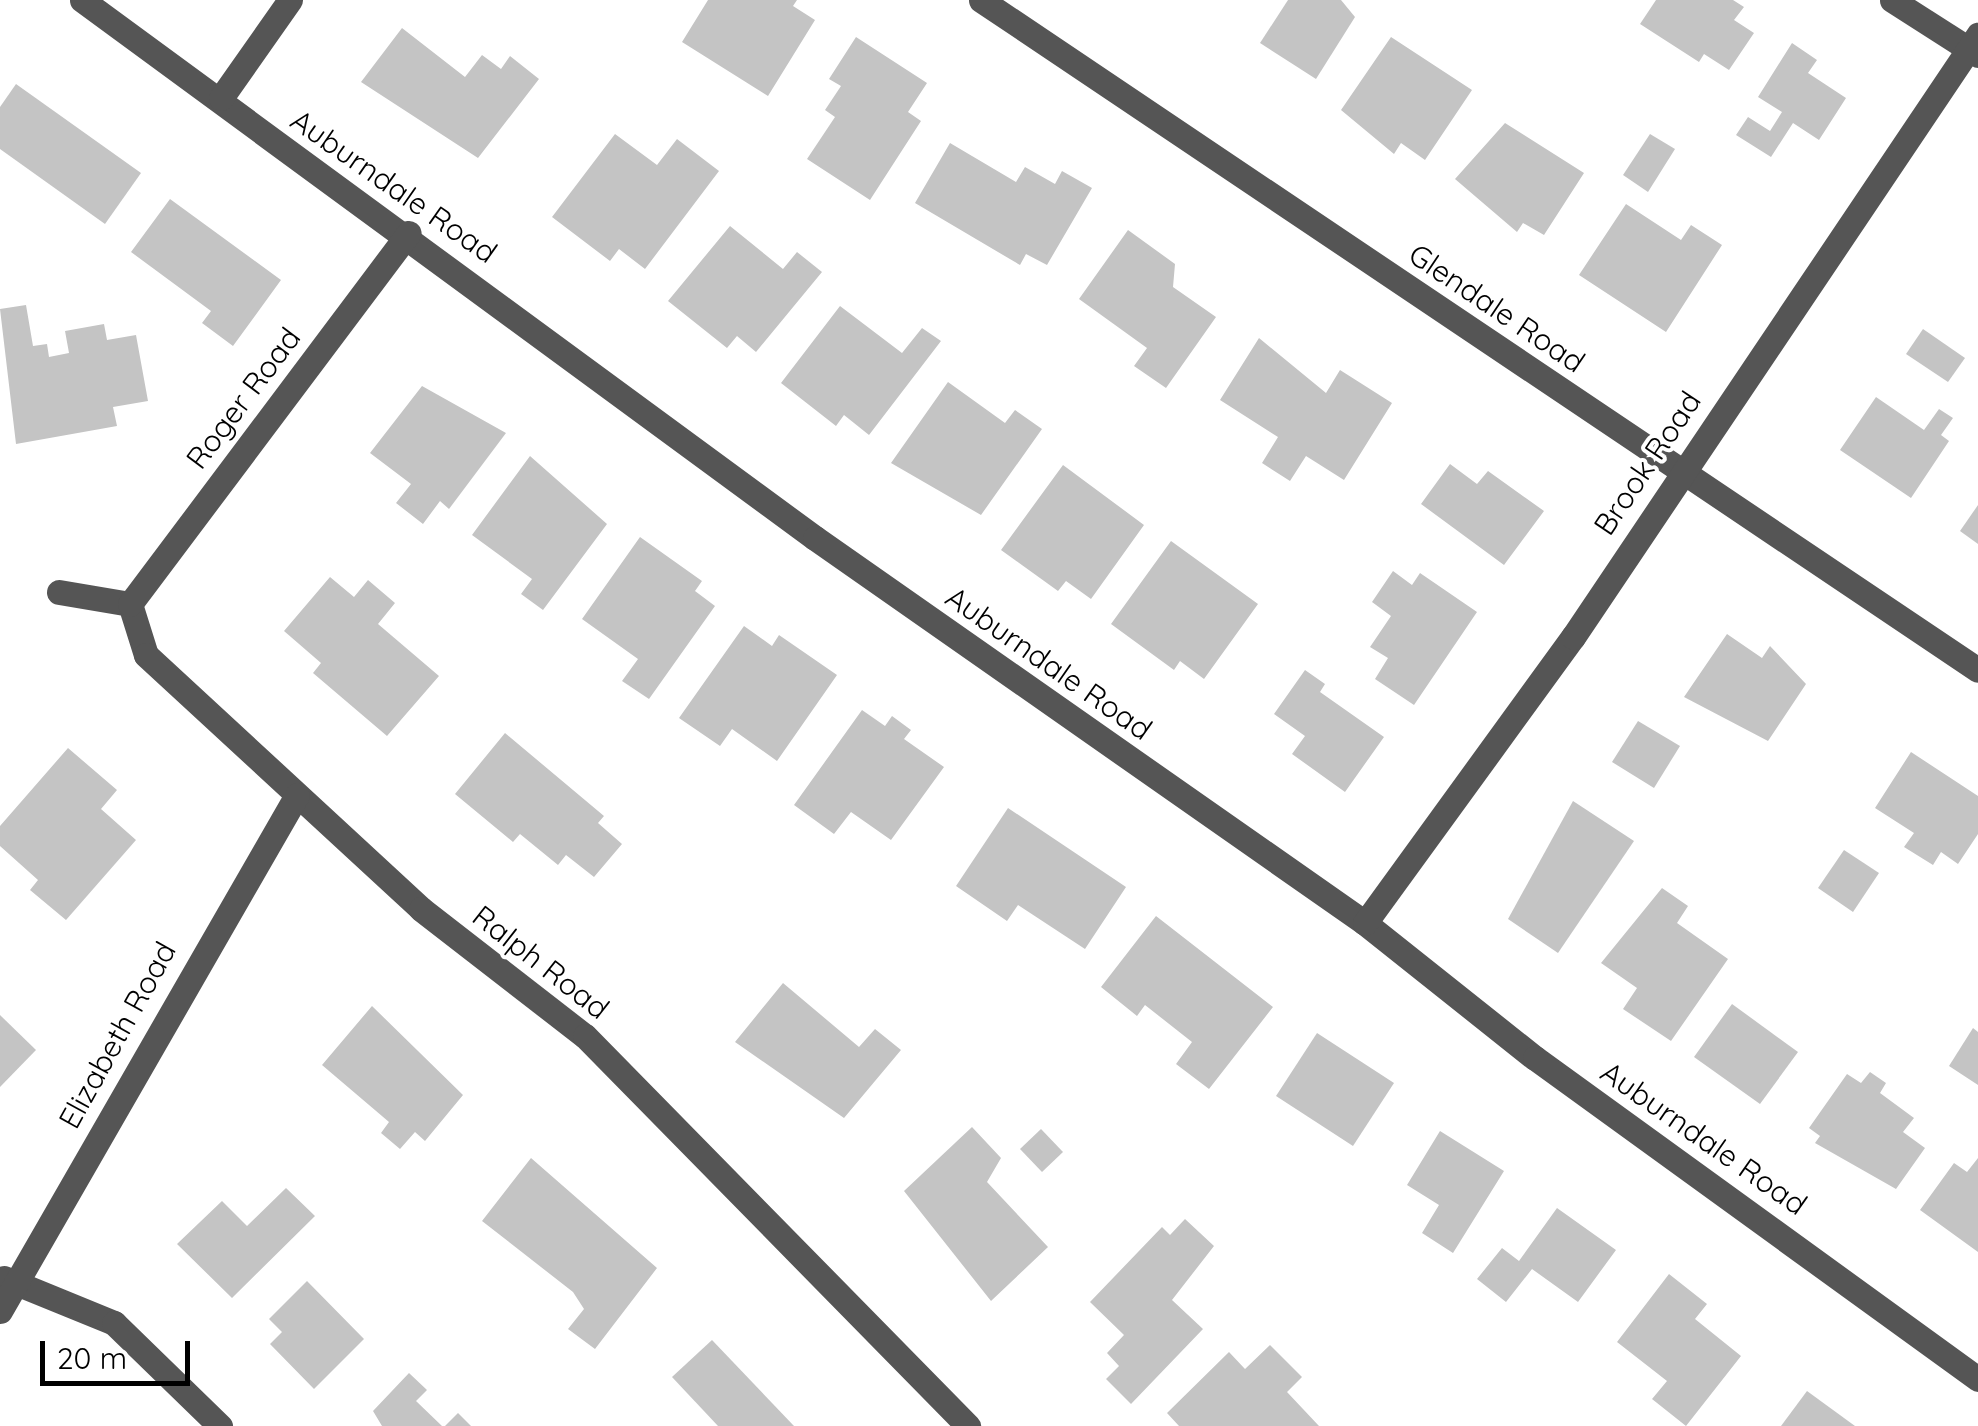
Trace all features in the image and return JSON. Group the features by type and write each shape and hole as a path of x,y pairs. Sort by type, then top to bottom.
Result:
{"street":[{"name":"Auburndale Road","path":"82,0 410,233 815,538 1365,923 1978,1379"},
{"path":"221,98 290,0"},
{"name":"Glendale Road","path":"981,0 1978,670"},
{"path":"1892,0 1975,47"},
{"name":"Brook Road","path":"1365,923 1573,637 1680,470 1975,47"},
{"name":"Roger Road","path":"130,604 410,233"},
{"path":"59,592 130,604"},
{"name":"Ralph Road","path":"130,604 146,656 421,910 585,1036 968,1426"},
{"name":"Elizabeth Road","path":"0,1311 7,1280 297,795"},
{"path":"7,1280 114,1323 220,1426"}],"building":[{"path":"708,0 797,0 793,6 815,20 768,96 682,42"},
{"path":"1288,0 1341,0 1355,17 1316,79 1260,43"},
{"path":"1656,0 1733,0 1744,7 1734,20 1754,33 1729,70 1704,54 1699,62 1640,24"},
{"path":"402,28 465,77 482,55 501,69 510,56 539,79 478,158 361,82"},
{"path":"856,37 927,83 908,112 921,121 870,200 807,159 835,117 825,110 841,86 829,79"},
{"path":"1391,37 1472,90 1425,160 1401,143 1394,154 1341,110"},
{"path":"1792,43 1817,60 1808,73 1846,98 1819,140 1793,123 1771,157 1736,135 1748,117 1770,131 1782,112 1758,97"},
{"path":"16,84 141,173 105,224 0,149 0,107"},
{"path":"1505,123 1584,173 1544,235 1523,223 1517,232 1455,179"},
{"path":"615,134 657,165 677,139 719,171 645,269 619,249 610,261 552,217"},
{"path":"1650,134 1675,149 1648,192 1623,175"},
{"path":"950,143 1016,182 1025,167 1055,184 1062,171 1092,188 1047,265 1026,254 1020,265 915,203"},
{"path":"170,199 281,280 233,346 202,323 211,311 131,252"},
{"path":"1626,204 1681,240 1691,225 1722,245 1666,332 1579,275"},
{"path":"730,226 783,269 797,252 822,272 756,352 737,336 727,348 668,301"},
{"path":"1128,230 1175,264 1173,287 1216,317 1166,388 1134,366 1147,348 1079,299"},
{"path":"26,305 33,346 47,344 49,357 69,353 65,331 104,324 107,340 136,335 148,401 113,407 117,426 16,444 0,309"},
{"path":"840,306 902,353 922,328 941,341 869,435 844,415 836,426 781,383"},
{"path":"1923,329 1965,358 1948,382 1906,354"},
{"path":"1259,338 1326,393 1340,370 1392,403 1344,480 1306,456 1290,481 1262,463 1278,437 1220,400"},
{"path":"948,382 1005,423 1015,410 1042,429 981,515 891,463"},
{"path":"422,386 506,433 449,509 440,501 423,524 396,503 411,484 370,453"},
{"path":"1876,397 1924,430 1939,409 1953,418 1941,435 1949,441 1911,498 1840,450"},
{"path":"530,456 607,524 543,610 521,594 532,579 472,535"},
{"path":"1450,464 1477,484 1488,471 1544,511 1504,565 1421,504"},
{"path":"1063,465 1144,525 1091,599 1066,581 1058,591 1001,550"},
{"path":"1978,505 1978,544 1960,531"},
{"path":"640,537 702,581 695,591 715,606 649,699 622,681 638,659 582,619"},
{"path":"1171,541 1258,604 1204,679 1180,661 1174,670 1111,624"},
{"path":"1393,571 1412,585 1420,573 1477,612 1414,705 1375,679 1388,658 1370,647 1391,616 1372,602"},
{"path":"330,577 354,597 368,580 395,603 378,624 439,676 387,736 313,673 321,663 284,631"},
{"path":"744,626 772,646 779,635 837,675 777,761 732,729 720,746 679,718"},
{"path":"1727,634 1762,658 1770,646 1806,684 1768,741 1684,697"},
{"path":"1305,670 1325,684 1320,692 1384,737 1345,792 1292,754 1305,736 1274,714"},
{"path":"862,710 885,726 892,716 911,730 904,739 944,767 891,840 851,812 834,834 794,805"},
{"path":"1638,721 1680,746 1654,788 1612,762"},
{"path":"505,733 604,816 598,823 622,844 594,877 566,855 558,865 520,834 513,842 455,794"},
{"path":"68,748 117,790 101,809 136,840 66,920 30,890 38,880 0,846 0,826"},
{"path":"1911,752 1978,796 1978,834 1958,864 1941,852 1933,865 1904,847 1914,833 1875,808"},
{"path":"1573,801 1634,841 1558,953 1508,919"},
{"path":"1008,808 1126,887 1085,949 1018,905 1007,921 956,886"},
{"path":"1844,850 1879,873 1853,912 1818,888"},
{"path":"1662,888 1688,906 1677,923 1728,959 1671,1041 1623,1009 1637,988 1601,963"},
{"path":"1156,916 1273,1007 1209,1089 1176,1064 1192,1042 1145,1005 1137,1016 1101,987"},
{"path":"783,983 859,1047 875,1029 901,1050 844,1118 735,1042"},
{"path":"1732,1004 1798,1052 1760,1104 1694,1057"},
{"path":"372,1006 463,1095 425,1141 415,1132 400,1149 381,1133 389,1122 322,1065"},
{"path":"0,1015 36,1050 0,1087"},
{"path":"1973,1028 1978,1032 1978,1085 1949,1066"},
{"path":"1317,1033 1394,1083 1353,1146 1276,1096"},
{"path":"1870,1072 1886,1083 1880,1093 1914,1118 1903,1132 1925,1148 1896,1189 1815,1143 1820,1136 1809,1128 1847,1074 1861,1083"},
{"path":"972,1127 1001,1158 987,1182 1048,1247 991,1301 904,1191"},
{"path":"1041,1129 1063,1152 1042,1172 1020,1149"},
{"path":"1440,1131 1504,1171 1453,1253 1422,1233 1439,1205 1407,1185"},
{"path":"531,1158 657,1268 595,1349 568,1329 584,1309 573,1292 482,1221"},
{"path":"1978,1158 1978,1252 1920,1210 1954,1163 1967,1172"},
{"path":"286,1188 315,1216 232,1298 177,1244 222,1201 247,1226"},
{"path":"1557,1208 1616,1250 1578,1302 1532,1269 1506,1302 1477,1279 1502,1248 1519,1261"},
{"path":"1185,1219 1214,1246 1172,1300 1203,1329 1131,1404 1106,1379 1119,1366 1107,1353 1124,1335 1090,1302 1162,1227 1170,1235"},
{"path":"1669,1274 1707,1304 1695,1319 1741,1356 1686,1426 1652,1399 1667,1381 1617,1342"},
{"path":"307,1281 364,1339 314,1389 270,1344 282,1332 269,1319"},
{"path":"712,1340 794,1426 718,1426 672,1377"},
{"path":"1270,1345 1302,1377 1287,1392 1319,1426 1179,1426 1167,1413 1229,1352 1245,1369"},
{"path":"409,1373 427,1390 416,1401 442,1426 382,1426 373,1411"},
{"path":"1807,1391 1855,1426 1781,1426"},
{"path":"458,1413 471,1426 445,1426"}]}
